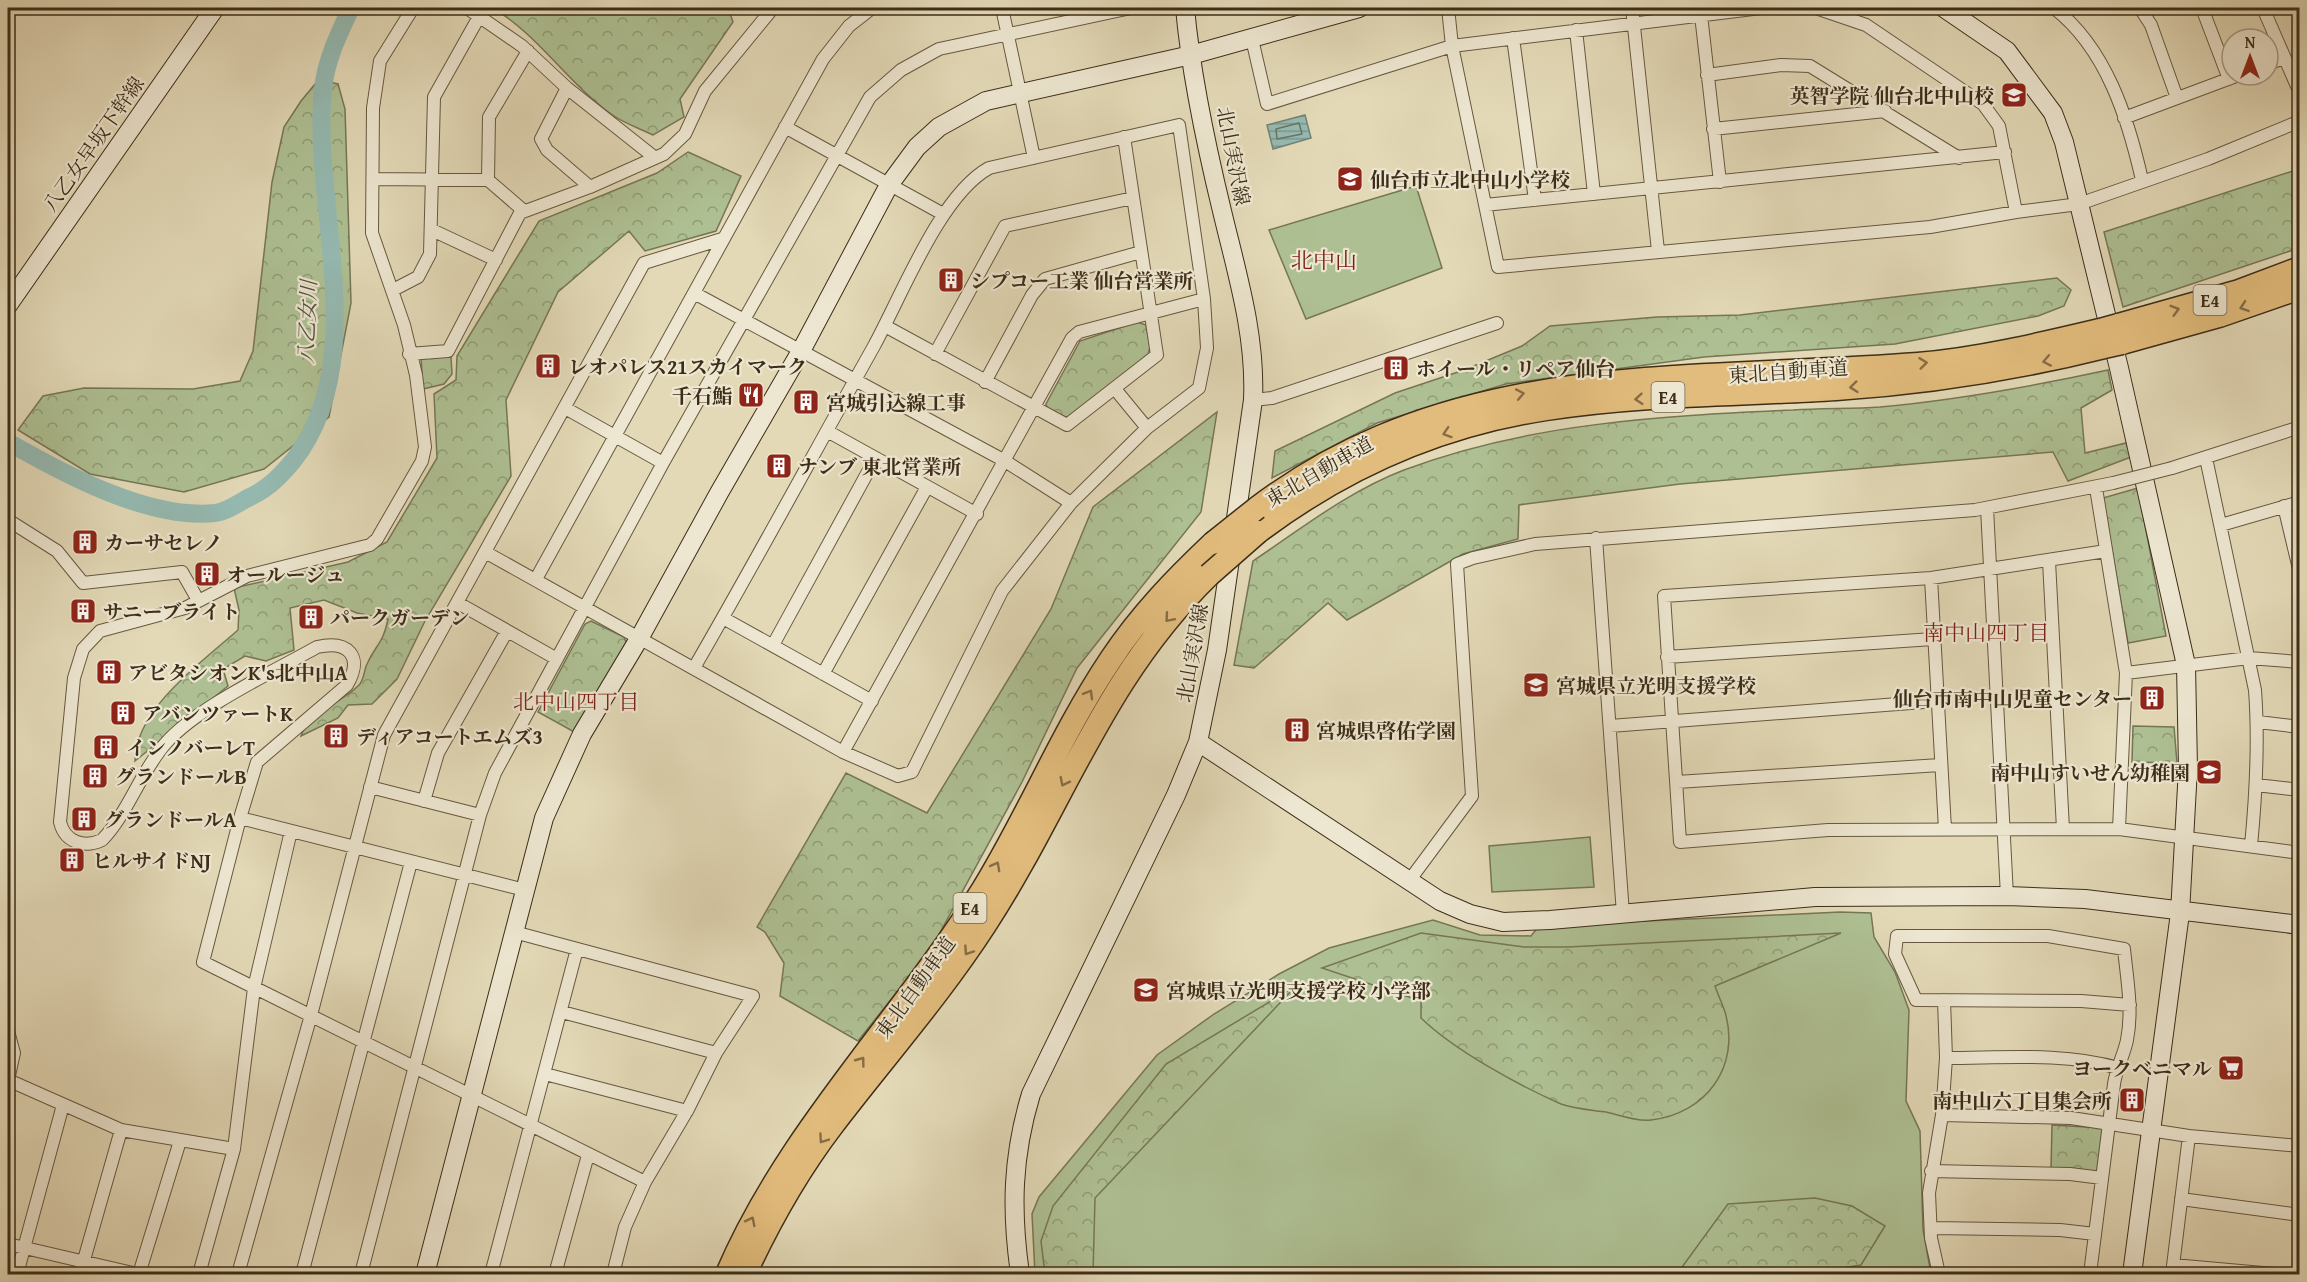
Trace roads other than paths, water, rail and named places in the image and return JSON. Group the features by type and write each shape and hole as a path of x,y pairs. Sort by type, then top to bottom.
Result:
{"highway":[{"name":"東北自動車道","path":"745,1275 768,1227 806,1162 863,1085 933,999 986,924 1027,856 1082,748 1123,678 1161,627 1209,575 1258,532 1308,496 1373,460 1412,444 1497,419 1587,404 1837,389 1948,378 2049,360 2300,268"},
{"name":"東北自動車道","path":"727,1275 753,1217 793,1150 913,992 983,889 1069,729 1111,658 1164,590 1212,543 1308,473 1387,433 1473,404 1519,393 1602,382 1919,364 2111,336 2219,316 2300,288"}],"street":[{"name":"八乙女早坂下幹線","path":"8,305 215,8"},
{"path":"413,8 380,61 373,108 372,233 393,290 416,375 425,447 422,461 377,539 361,549 247,576 169,614 100,631 82,649 74,678 60,822 62,832 84,845 102,840 164,744 181,728 203,712 317,647 333,644 351,652 354,669 347,686 258,762 240,818 203,962 645,1182"},
{"path":"468,8 528,51 567,88 654,157"},
{"path":"409,354 448,351 520,213 590,187 664,154 685,134 705,91 773,8"},
{"path":"536,579 823,59 849,26 872,8"},
{"path":"1002,8 1034,158"},
{"path":"361,1275 480,815 495,773 663,463 870,97 901,70 939,50 1131,8"},
{"name":"北山実沢線","path":"1020,1275 1013,1227 1013,1189 1018,1142 1031,1094 1176,795 1198,742 1217,650 1253,400 1255,366 1252,338 1221,208 1191,55 1185,8"},
{"path":"425,1275 544,818 557,784 582,734 640,637 801,351 890,185 917,147 939,127 986,101 1191,55 1359,8"},
{"path":"1448,8 1452,45 1497,267 1930,227 2079,204 2142,180 2208,159 2300,121"},
{"path":"1632,8 1658,251"},
{"path":"1252,39 1267,104 1452,45 1761,8"},
{"path":"1816,8 1866,25 1983,104 1999,126 2016,212"},
{"path":"1944,8 2007,51 2053,113 2064,142 2171,591 2186,665 2188,768 2180,912 2132,1275"},
{"path":"2054,8 2069,19 2110,79 2142,180"},
{"path":"2140,8 2151,25 2177,98"},
{"path":"2202,8 2220,47"},
{"path":"2263,8 2300,93"},
{"path":"393,290 418,277 430,254 434,97 480,15"},
{"path":"1701,15 1720,182"},
{"path":"1576,30 1594,194"},
{"path":"1513,38 1535,200"},
{"path":"488,180 489,117 528,51"},
{"path":"2280,60 2284,58"},
{"path":"1707,75 1781,64 1810,66 1959,158"},
{"path":"2124,118 2220,82"},
{"path":"567,88 541,139 547,150 590,187"},
{"path":"1713,129 1885,111"},
{"path":"485,552 843,752 898,776 912,772 1002,591 1071,503 1147,428 1199,388 1207,348 1204,299 1179,125 989,168 975,176 943,214 885,326 694,668"},
{"path":"785,127 943,214"},
{"path":"885,326 985,382 1036,406 1067,425 1157,355 1124,137"},
{"path":"1485,205 2005,152"},
{"path":"374,179 488,180 524,211"},
{"path":"935,354 1005,225 1133,198"},
{"path":"432,230 496,260"},
{"path":"238,1275 311,1015 384,735 644,263 722,239"},
{"path":"985,382 1032,295 1045,279 1141,252"},
{"path":"694,294 854,382 1005,461 1071,503"},
{"path":"843,752 977,514 1071,338 1079,332 1204,299"},
{"path":"1253,400 1272,398 1497,322"},
{"path":"1114,389 1147,428"},
{"path":"565,408 663,463"},
{"path":"1409,881 1472,796 1457,564 1473,558 1535,544 1987,508 2096,488 2206,458 2300,427"},
{"path":"826,431 977,514"},
{"path":"2206,458 2249,658 2258,722 2252,846"},
{"path":"773,645 875,459"},
{"path":"823,674 927,488"},
{"path":"2096,488 2126,673 2119,829"},
{"path":"2221,525 2300,502"},
{"path":"2284,506 2300,573"},
{"path":"1987,508 2007,896"},
{"path":"8,520 57,551 82,583 182,572 198,600"},
{"path":"1596,538 1623,914"},
{"path":"2106,551 1931,578 1664,596 1670,720 1677,782 1680,842 1828,830 2119,829 2300,853"},
{"path":"2049,561 2063,829"},
{"path":"1931,578 1945,829"},
{"path":"458,603 556,659"},
{"path":"723,618 872,701"},
{"path":"424,801 438,753 507,631"},
{"path":"1667,657 1933,639"},
{"path":"2126,673 2249,658 2300,662"},
{"path":"1610,726 1937,701"},
{"path":"2258,722 2300,727"},
{"path":"1198,742 1450,906 1470,914 1503,922 1815,897 2007,896 2085,899 2300,925"},
{"path":"1677,782 1940,765"},
{"path":"2256,785 2300,790"},
{"path":"370,788 480,815"},
{"path":"240,818 525,890"},
{"path":"199,1275 234,1149 254,988 291,831"},
{"path":"302,1275 411,862"},
{"path":"514,932 753,996 716,1053 687,1111 645,1182 625,1227 613,1275"},
{"path":"2090,1275 2109,1123 2118,1068 2127,1041 2130,1005 2124,949 2048,936 1897,936 1895,954 1916,1000 2081,1000 2130,1005"},
{"path":"491,1275 577,949"},
{"path":"1939,1275 1932,1228 1931,1171 1942,1115 1946,1058 1944,1000"},
{"path":"562,1012 716,1053"},
{"path":"8,1031 14,1053 8,1080 121,1130 180,1142 234,1149"},
{"path":"1946,1058 2049,1059 2096,1062 2118,1068"},
{"path":"545,1074 687,1111"},
{"path":"17,1275 63,1105"},
{"path":"1942,1115 2071,1118 2151,1128 2189,1136 2300,1146"},
{"path":"80,1275 121,1130"},
{"path":"2189,1136 2172,1270 2274,1275"},
{"path":"8,1244 138,1275 180,1142"},
{"path":"555,1275 588,1155"},
{"path":"1931,1171 2070,1174 2102,1178"},
{"path":"2181,1199 2300,1215"},
{"path":"1932,1228 2060,1230 2095,1234"}],"water":[{"path":"1305,115 1311,138 1273,149 1267,125"}],"waterway":[{"name":"八乙女川","path":"8,442 55,468 108,492 135,502 189,513 215,513 229,508 269,485 293,461 317,421 330,377 334,329 334,281 324,182 323,89 330,57 351,8"}],"place":[{"name":"英智学院 仙台北中山校","path":"2014,95"},
{"name":"仙台市立北中山小学校","path":"1350,179"},
{"name":"シプコー工業 仙台営業所","path":"951,280"},
{"name":"レオパレス21スカイマーク","path":"548,366"},
{"name":"ホイール・リペア仙台","path":"1396,368"},
{"name":"千石鮨","path":"751,395"},
{"name":"宮城引込線工事","path":"806,402"},
{"name":"ナンブ 東北営業所","path":"779,466"},
{"name":"カーサセレノ","path":"85,542"},
{"name":"オールージュ","path":"207,574"},
{"name":"サニーブライト","path":"83,611"},
{"name":"パークガーデン","path":"311,617"},
{"name":"アビタシオンK's北中山A","path":"109,672"},
{"name":"宮城県立光明支援学校","path":"1536,685"},
{"name":"仙台市南中山児童センター","path":"2152,698"},
{"name":"アバンツァートK","path":"123,713"},
{"name":"宮城県啓佑学園","path":"1297,730"},
{"name":"ディアコートエムズ3","path":"336,736"},
{"name":"インノバーレT","path":"106,747"},
{"name":"南中山すいせん幼稚園","path":"2209,772"},
{"name":"グランドールB","path":"95,776"},
{"name":"グランドールA","path":"84,819"},
{"name":"ヒルサイドNJ","path":"72,860"},
{"name":"宮城県立光明支援学校 小学部","path":"1146,990"},
{"name":"ヨークベニマル","path":"2231,1068"},
{"name":"南中山六丁目集会所","path":"2132,1100"}],"district":[{"name":"北中山","path":"1324,260"},
{"name":"南中山四丁目","path":"1986,632"},
{"name":"北中山四丁目","path":"576,701"}]}
